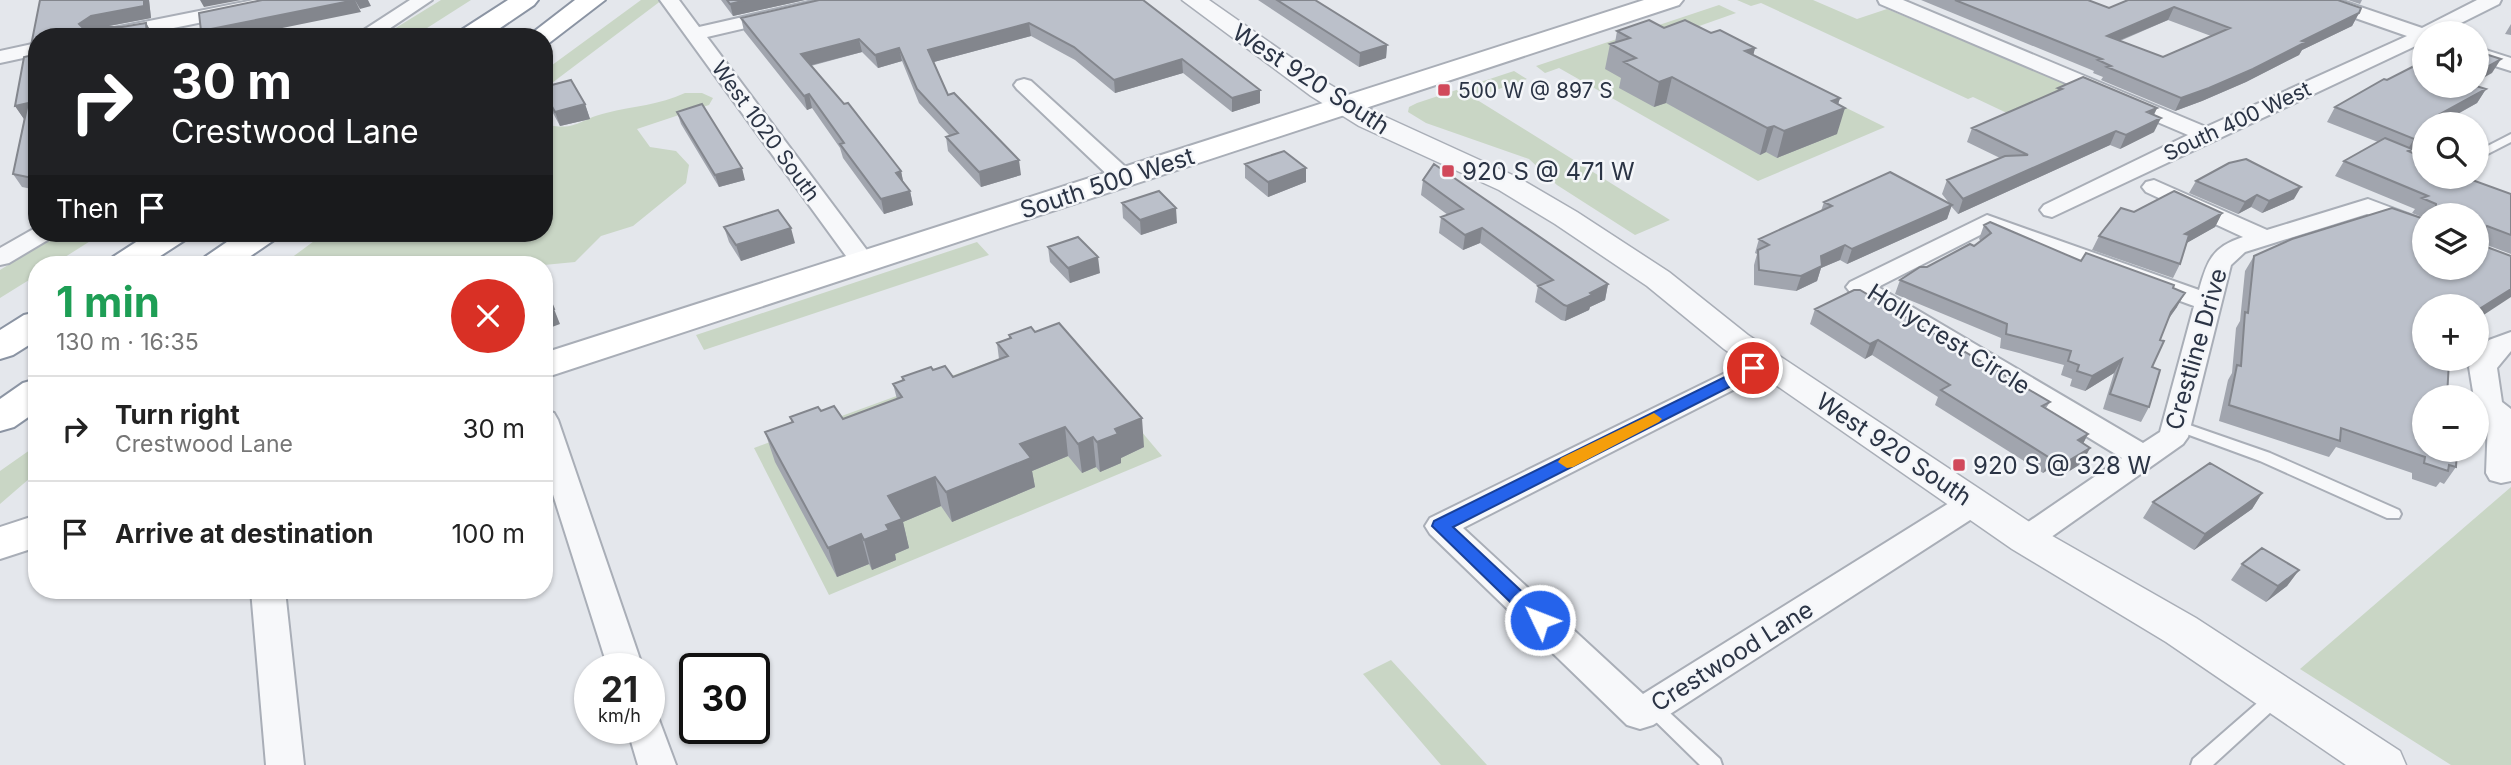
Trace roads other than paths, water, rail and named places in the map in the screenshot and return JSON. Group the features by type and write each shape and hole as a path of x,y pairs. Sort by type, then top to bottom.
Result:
{"main road":[{"path":"482,28 524,0"},
{"path":"553,28 592,0"},
{"name":"South 500 West","path":"553,363 1670,0"},
{"path":"137,256 159,242"},
{"path":"229,256 249,242"},
{"path":"0,347 28,329"},
{"path":"0,418 28,398"},
{"path":"0,543 28,534"}],"street":[{"path":"144,28 282,0"},
{"path":"378,28 423,0"},
{"name":"West 1020 South","path":"669,0 863,262"},
{"path":"695,34 841,0"},
{"name":"West 920 South","path":"1194,0 1346,106 1395,134 1528,194 1658,279 1717,328 2026,539 2181,630 2383,765"},
{"path":"1887,0 2206,135"},
{"path":"2322,0 2412,30"},
{"name":"South 400 West","path":"2450,21 2491,0"},
{"name":"South 400 West","path":"2052,211 2206,135 2412,40"},
{"path":"0,57 28,51"},
{"path":"2489,57 2511,65"},
{"path":"1024,85 1124,177"},
{"path":"2154,187 2265,238"},
{"name":"Crestline Drive","path":"2026,539 2173,437 2219,262 2236,247 2368,206 2412,224"},
{"name":"Hollycrest Circle","path":"2143,457 1859,286 1987,222 2210,303"},
{"path":"0,258 28,241"},
{"path":"2501,473 2506,422 2488,407 2483,367 2499,346 2511,340"},
{"name":"Crestwood Lane","path":"1766,362 1441,526 1640,715 1973,503"},
{"path":"553,447 621,653"},
{"path":"269,599 285,765"},
{"path":"650,744 657,765"}],"lane":[{"path":"2489,150 2511,137"},
{"path":"2178,426 2265,457 2393,514"},
{"path":"2200,765 2278,695"},
{"path":"1652,707 1713,765"}],"place":[{"name":"500 W @ 897 S","path":"1444,90"},
{"name":"920 S @ 471 W","path":"1448,171"},
{"name":"920 S @ 328 W","path":"1959,465"}]}
